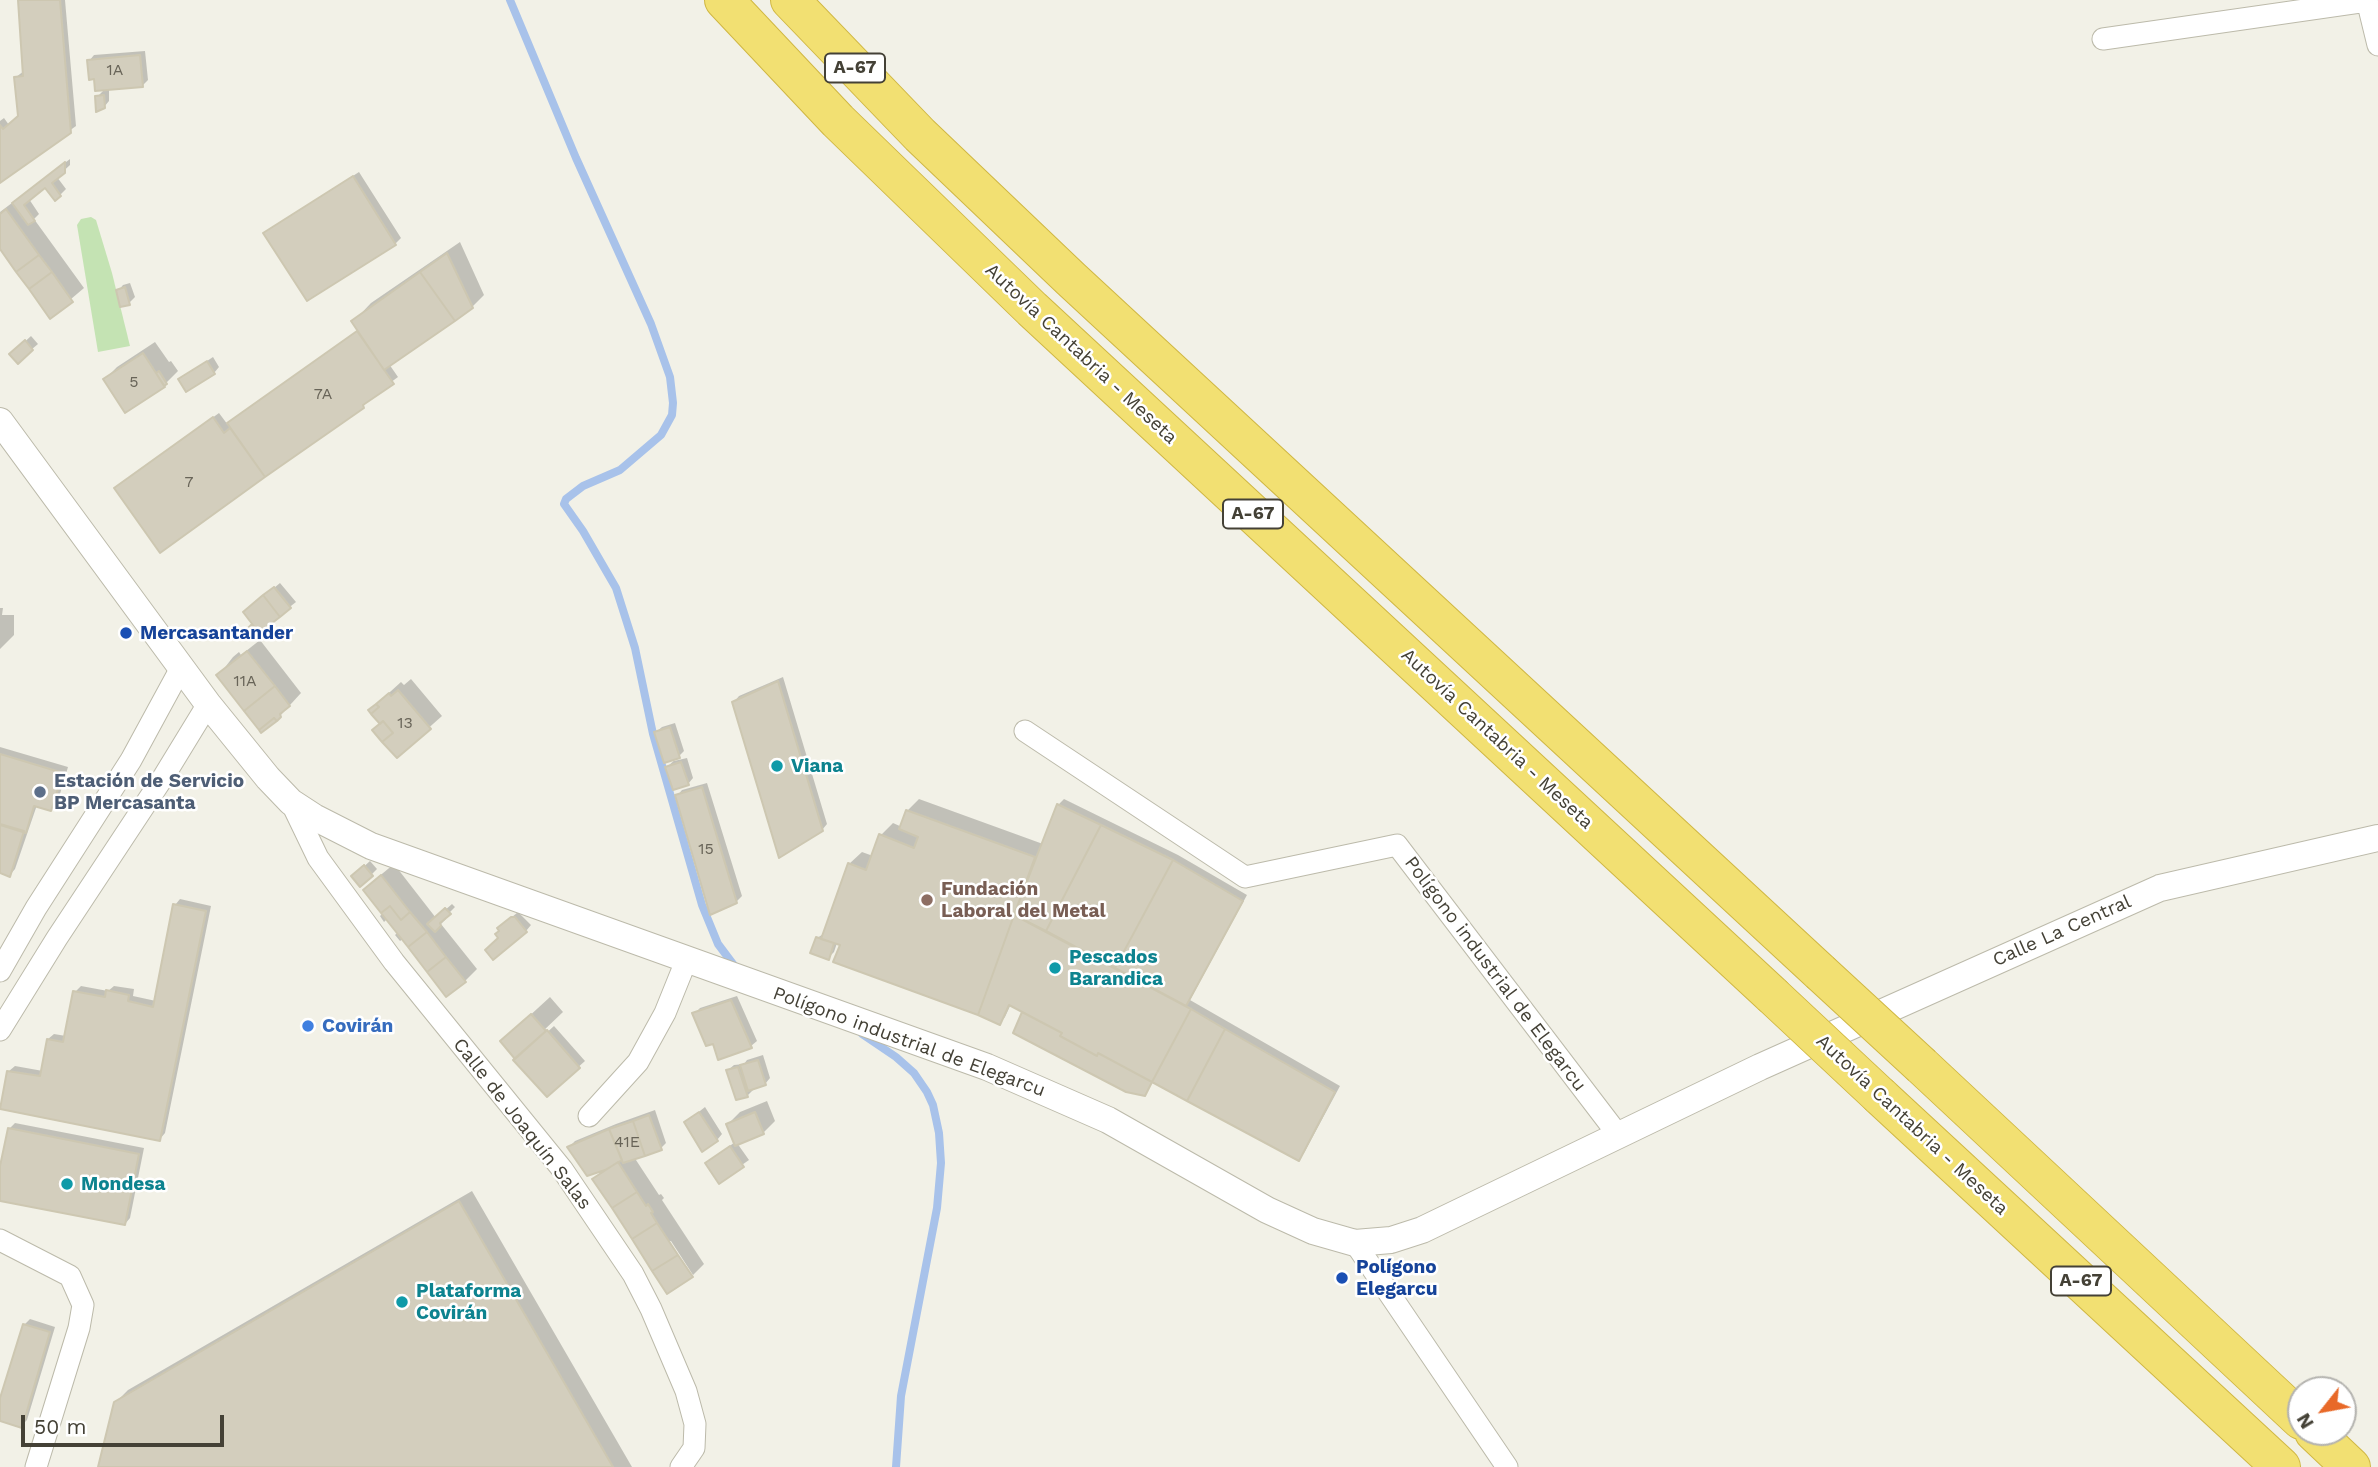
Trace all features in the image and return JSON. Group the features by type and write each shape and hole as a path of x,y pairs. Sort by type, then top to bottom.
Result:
{"highway":[{"name":"A-67","path":"790,0 920,135 1071,279 2287,1407"},
{"path":"819,0 920,135"},
{"name":"Autovía Cantabria - Meseta","path":"730,8 857,140 1022,300 2281,1467"},
{"path":"2329,1446 2351,1467"}],"street":[{"path":"2103,39 2367,0 2378,45"},
{"name":"Calle de Joaquín Salas","path":"0,421 208,704 291,802 371,846 686,961"},
{"path":"0,971 36,908 131,760 181,668"},
{"path":"0,1030 208,704"},
{"name":"Polígono industrial de Elegarcu","path":"1025,731 1245,877 1397,845 1619,1136"},
{"name":"Calle de Joaquín Salas","path":"291,802 318,859 394,962 562,1169 633,1274 651,1308 686,1391 695,1424 694,1448 681,1467"},
{"name":"Calle La Central","path":"1760,1067 2160,888 2378,838"},
{"path":"589,1116 638,1062 665,1013 686,961"},
{"name":"Polígono industrial de Elegarcu","path":"686,961 986,1067 1108,1120 1267,1210 1313,1231 1354,1243 1391,1240 1422,1230 1760,1067"},
{"path":"0,1240 70,1276 83,1305 79,1328 36,1467"},
{"path":"1354,1243 1507,1467"}],"green space":[{"path":"91,217 96,220 130,346 98,352 77,225 81,219"}],"building":[{"path":"18,0 60,0 71,133 0,183 0,125 3,129 18,116 14,77 23,76"},
{"path":"140,55 143,87 95,91 94,79 89,80 87,60"},
{"path":"104,95 105,108 96,112 95,96"},
{"path":"65,162 65,173 52,183 61,196 55,201 45,188 24,205 35,221 28,225 12,203"},
{"path":"353,176 396,245 307,301 263,233"},
{"path":"6,209 39,255 16,272 0,249 0,214"},
{"path":"447,253 473,308 455,321 420,272"},
{"path":"39,255 52,272 29,289 16,272"},
{"path":"52,272 73,302 50,319 29,289"},
{"path":"420,272 455,321 384,370 351,321"},
{"path":"125,287 130,305 120,307 116,290"},
{"path":"357,331 394,384 265,477 227,423"},
{"path":"25,340 33,350 18,364 9,354"},
{"path":"143,353 165,387 125,413 103,379"},
{"path":"207,361 215,374 186,392 178,379"},
{"path":"159,371 167,384 164,386 156,373"},
{"path":"213,417 224,433 230,428 265,477 160,553 114,488"},
{"path":"274,587 291,608 280,617 263,595"},
{"path":"263,595 280,617 259,633 243,612"},
{"path":"252,624 259,633 253,639 246,630"},
{"path":"247,651 275,686 244,711 216,675"},
{"name":"Viana","path":"778,681 823,831 779,858 732,702"},
{"path":"275,686 290,706 280,714 281,717 277,721 274,718 259,730 244,711"},
{"path":"398,690 431,729 397,758 382,742 393,733 383,721 380,724 371,714 379,707 376,704 389,693 391,696"},
{"path":"376,704 379,707 371,714 368,710"},
{"path":"274,718 277,721 261,733 259,730"},
{"path":"383,721 393,733 382,742 372,730"},
{"path":"670,727 680,758 664,763 654,732"},
{"path":"0,754 63,773 51,811 34,806 26,833 0,825"},
{"path":"681,762 689,785 673,790 665,767"},
{"path":"702,787 737,903 710,915 675,795"},
{"path":"1057,804 1101,825 1046,931 1014,915"},
{"name":"Fundación Laboral del Metal","path":"906,810 1035,857 978,1015 833,962 840,945 821,939 848,863 866,870 879,834 914,848 918,837 899,829"},
{"path":"0,824 24,831 10,877 0,873"},
{"path":"1101,825 1173,860 1115,968 1046,931"},
{"path":"1173,860 1243,901 1186,1006 1115,968"},
{"path":"364,865 373,876 360,887 351,876"},
{"path":"381,875 410,912 401,920 390,906 381,913 363,890"},
{"path":"173,904 206,911 160,1141 0,1109 7,1071 40,1076 47,1039 63,1042 73,991 105,997 106,990 129,995 128,1001 153,1007"},
{"path":"390,906 401,920 410,912 427,932 408,947 381,913"},
{"path":"445,908 451,914 440,923 441,926 435,932 427,924"},
{"name":"Pescados Barandica","path":"1014,915 1191,1009 1152,1082 1098,1053 1097,1056 1060,1036 1062,1033 1009,1005 1000,1025 978,1015"},
{"path":"515,917 527,932 493,960 485,950 498,938 495,934 499,931 497,928"},
{"path":"427,932 446,957 427,972 408,947"},
{"path":"816,937 834,943 829,960 810,953"},
{"path":"446,957 466,982 446,997 427,972"},
{"path":"731,1000 752,1048 718,1060 713,1044 706,1046 692,1013"},
{"path":"1191,1009 1225,1029 1187,1101 1152,1082"},
{"path":"1022,1012 1062,1033 1060,1036 1097,1056 1098,1053 1152,1082 1145,1096 1126,1092 1013,1033"},
{"path":"531,1014 546,1031 515,1059 500,1041"},
{"path":"1225,1029 1335,1092 1299,1161 1187,1101"},
{"path":"547,1030 580,1068 547,1097 513,1060"},
{"path":"758,1060 766,1085 748,1091 740,1065"},
{"path":"738,1067 748,1097 736,1100 726,1070"},
{"path":"699,1112 718,1141 702,1152 684,1122"},
{"path":"755,1112 764,1134 735,1146 726,1124"},
{"path":"649,1115 662,1150 645,1156 633,1121"},
{"path":"633,1121 645,1156 623,1163 609,1129"},
{"name":"Mondesa","path":"8,1128 139,1154 125,1225 0,1201 0,1166"},
{"path":"609,1129 622,1160 587,1176 567,1147"},
{"path":"730,1146 744,1167 719,1184 705,1163"},
{"path":"618,1162 637,1192 612,1208 592,1179"},
{"path":"637,1192 646,1206 648,1204 657,1223 632,1239 612,1208"},
{"name":"Plataforma Covirán","path":"459,1201 613,1467 98,1467 114,1402"},
{"path":"657,1223 678,1255 652,1271 632,1239"},
{"path":"678,1255 693,1277 667,1294 652,1271"},
{"path":"23,1324 50,1332 22,1428 0,1421 0,1398"}],"waterway":[{"path":"510,0 576,158 651,324 670,377 672,415 661,435 620,470 583,486 566,499 564,504 616,588 635,648 653,734 702,905 718,944 736,968"},
{"path":"862,1034 914,1073 933,1105 939,1133 941,1163 937,1208 901,1396 896,1467"}],"place":[{"name":"Mercasantander","path":"126,633"},
{"name":"Viana","path":"777,766"},
{"name":"Estación de Servicio BP Mercasanta","path":"40,792"},
{"name":"Fundación Laboral del Metal","path":"927,900"},
{"name":"Pescados Barandica","path":"1055,968"},
{"name":"Covirán","path":"308,1026"},
{"name":"Mondesa","path":"67,1184"},
{"name":"Polígono Elegarcu","path":"1342,1278"},
{"name":"Plataforma Covirán","path":"402,1302"}]}
